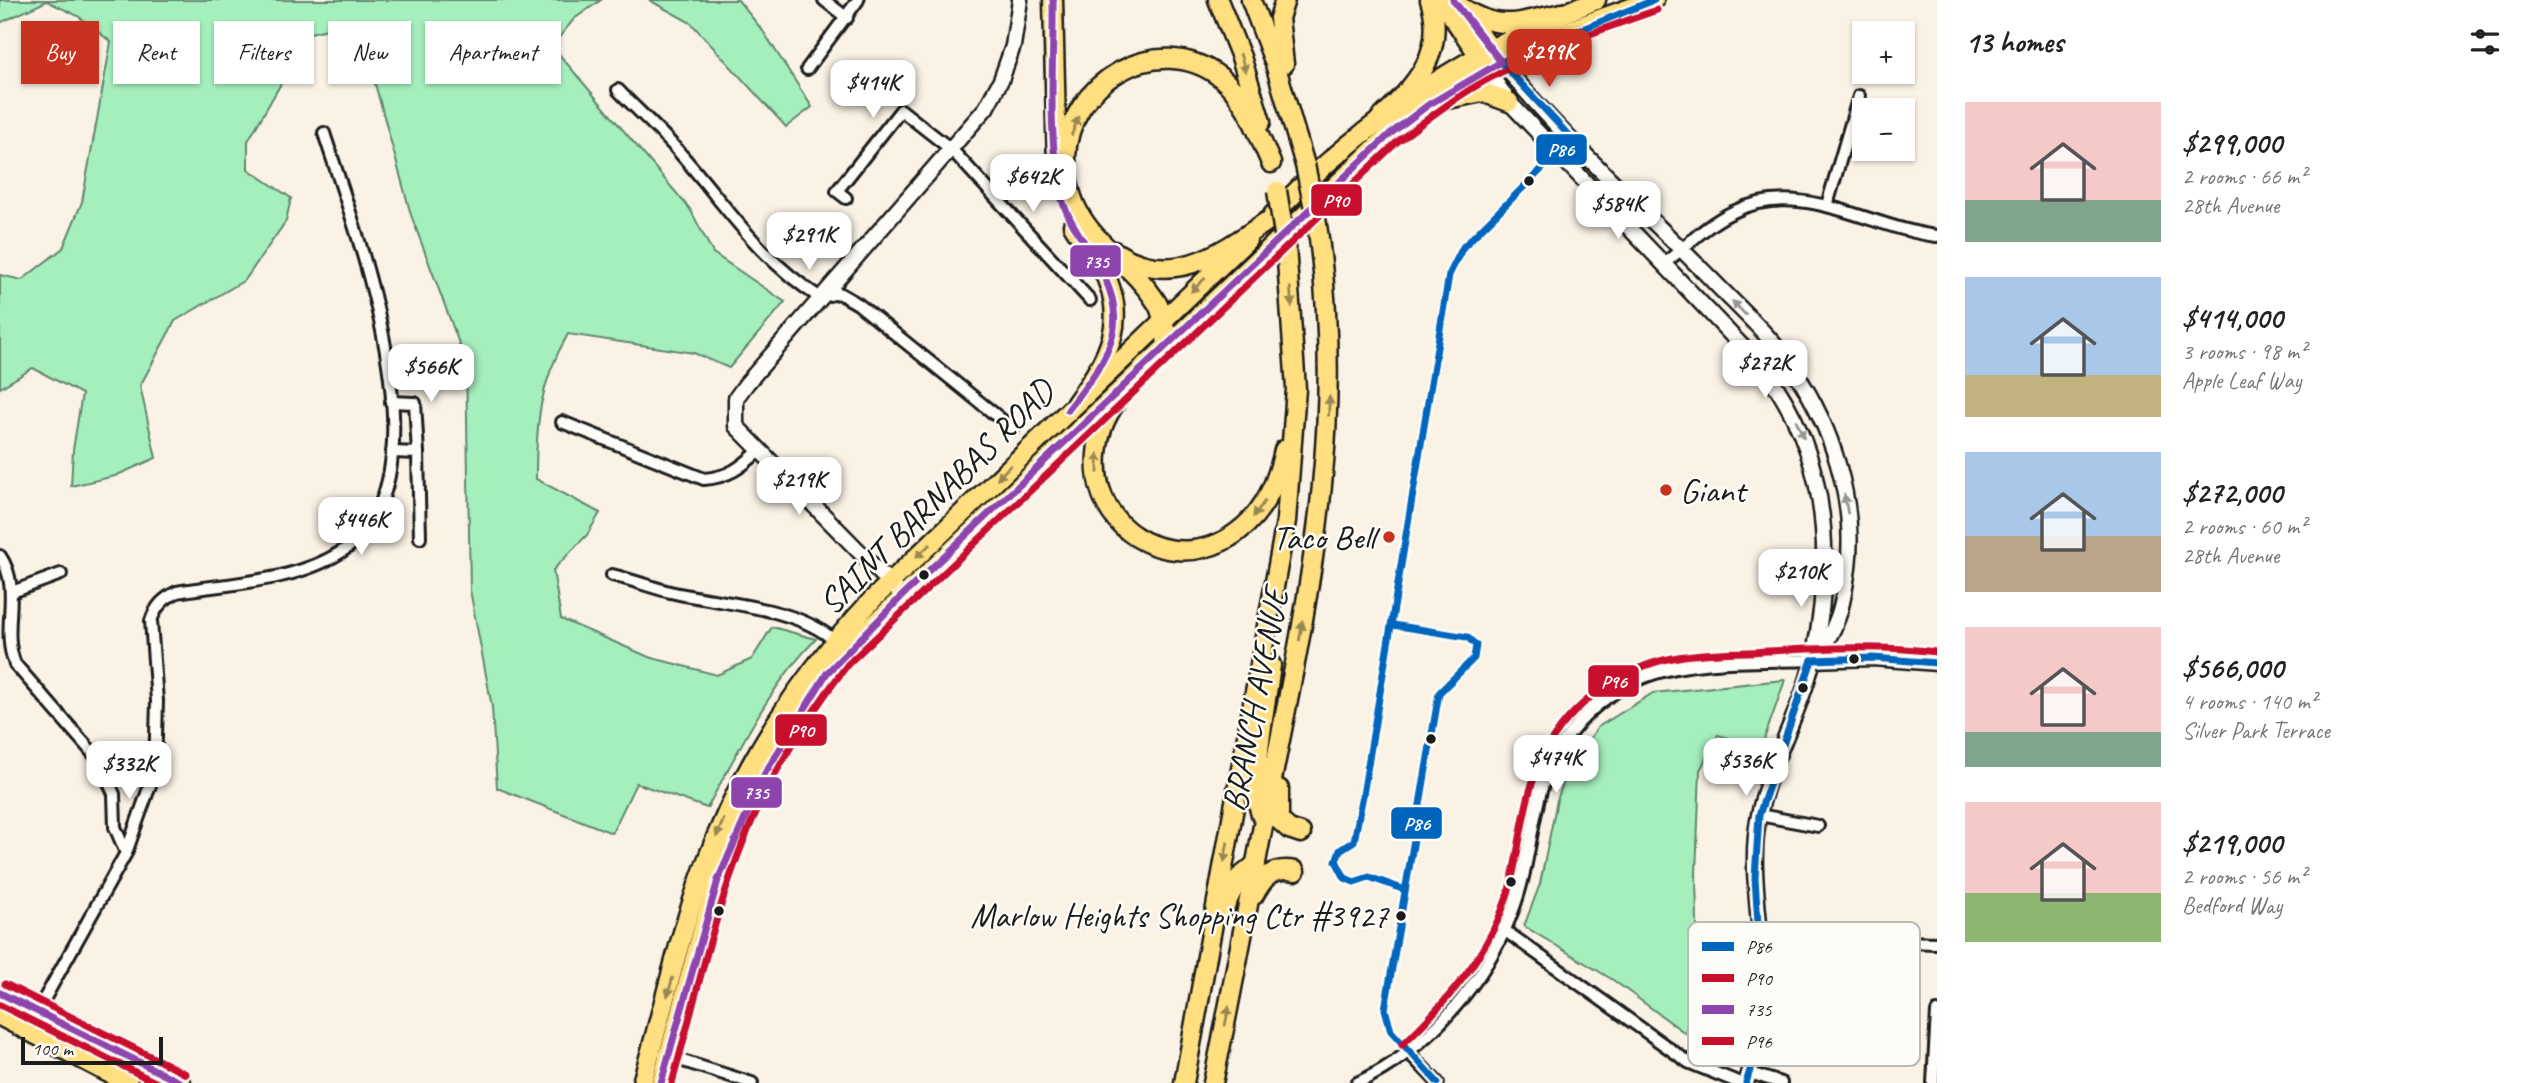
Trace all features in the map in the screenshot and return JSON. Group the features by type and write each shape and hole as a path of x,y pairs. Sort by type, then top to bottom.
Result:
{"main road":[{"path":"1053,0 1055,134 1060,192 1069,219 1107,278 1115,308 1116,325 1104,363 1076,403"},
{"name":"BRANCH AVENUE","path":"1184,1083 1277,581 1295,433 1286,246 1277,191 1241,57 1218,0"},
{"name":"BRANCH AVENUE","path":"1213,1083 1318,536 1326,452 1328,316 1316,218 1298,136 1251,0"},
{"path":"1285,0 1279,18 1279,36 1298,136"},
{"path":"1380,119 1419,78 1430,59 1436,21 1430,0"},
{"name":"SAINT BARNABAS ROAD","path":"642,1083 660,1054 718,880 765,773 827,673 896,589 1076,403 1295,192 1380,119 1562,13 1596,0"},
{"name":"SAINT BARNABAS ROAD","path":"661,1083 660,1054 703,871 726,814 771,727 835,641 1145,365 1390,134 1488,58 1654,0"},
{"path":"1450,1 1480,19 1498,25 1562,13"},
{"path":"1450,1 1488,58"},
{"path":"1167,344 1163,319 1157,304 1094,236 1074,202 1066,156 1071,133 1094,92 1110,75 1129,64 1176,58 1201,66 1220,77 1245,108 1271,163"},
{"path":"1428,105 1469,92 1486,93 1509,102"},
{"path":"1094,236 1126,259 1148,266 1173,267 1210,258 1266,222"},
{"path":"1145,365 1109,411 1100,436 1096,469 1101,491 1118,520 1145,541 1179,552 1192,551 1208,548 1235,536 1258,511 1271,489 1284,451 1288,370 1293,349"},
{"path":"1264,821 1258,808 1256,784 1273,654 1277,581"},
{"path":"1288,698 1277,804 1279,820 1289,829 1301,833"},
{"path":"1204,973 1229,894 1238,879 1256,864"},
{"path":"1250,901 1269,873 1278,870 1295,871"},
{"path":"0,993 181,1083"},
{"path":"0,1016 128,1083"},
{"path":"85,1061 95,1083"}],"street":[{"path":"824,0 847,18"},
{"path":"807,69 858,0"},
{"path":"896,589 737,426 736,398 819,297 952,150 986,108 1001,80 1013,46 1020,0"},
{"path":"1488,58 1509,102 1762,367 1780,391 1807,445 1820,494 1824,534 1812,660 1759,815 1755,878 1759,922"},
{"path":"1488,58 1682,249 1781,354 1812,401 1832,448 1844,490 1851,543 1832,637 1812,660"},
{"path":"618,90 678,151 764,255 819,297 839,293 858,304 1013,429"},
{"path":"1827,205 1859,96"},
{"path":"846,198 837,191 901,110 952,150 1090,300"},
{"path":"37,1012 126,853 155,771 157,701 151,621 155,609 164,599 177,592 272,577 322,562 342,552 357,540 377,515 386,492 392,452 389,359 382,323 324,133"},
{"path":"1664,264 1734,211 1783,199 1827,205 1904,230 1937,236"},
{"path":"391,402 415,403 420,538"},
{"path":"562,422 704,479 724,477 735,472 759,451"},
{"path":"392,452 418,453"},
{"path":"0,556 8,569 12,592 7,626 10,654 15,664 98,759 109,778 114,794 115,827 126,853"},
{"path":"12,592 61,574"},
{"path":"612,575 669,592 790,617 819,627 835,641"},
{"path":"1832,637 1839,651 1852,659"},
{"path":"1357,1083 1409,1053 1474,982 1504,930 1524,876 1545,778 1567,736 1591,710 1629,684 1667,669 1852,659 1912,659 1937,663"},
{"path":"1759,815 1818,826"},
{"path":"1504,930 1688,1062"},
{"path":"1933,1083 1937,1012"},
{"path":"1409,1053 1438,1083"},
{"path":"660,1054 752,1083"},
{"path":"1701,1066 1746,1080 1781,1083"}],"green space":[{"path":"0,0 601,0 574,19 561,35 561,21 425,21 425,84 561,84 561,57 690,209 713,253 785,302 729,368 694,353 568,334 545,387 538,422 536,479 600,513 587,535 553,570 561,619 649,657 717,675 752,659 772,627 816,639 769,698 707,808 636,783 612,833 497,788 492,707 470,590 466,362 411,215 375,84 411,84 411,21 328,21 328,29 314,32 314,21 214,21 214,84 281,84 248,141 248,169 291,198 286,221 245,280 175,321 140,386 156,458 115,476 71,486 73,450 82,394 33,368 0,388 0,275 22,280 63,248 82,202 111,42 99,33 99,21 84,21 47,1 0,23"},
{"path":"649,0 738,0 763,31 812,107 786,127 691,23"},
{"path":"1785,680 1761,748 1718,735 1700,770 1697,922 1688,922 1688,1019 1685,1033 1613,980 1524,926 1540,884 1557,800 1568,770 1598,727 1653,693"}],"transit line":[{"name":"735","path":"1053,0 1052,121 1060,192 1069,216 1104,277 1115,318 1106,353 1068,410"},
{"name":"735","path":"661,1083 718,880 765,773 827,673 903,595 1390,134 1428,105 1501,62 1453,0"},
{"name":"P86","path":"1405,890 1369,877 1354,882 1345,878 1336,861 1340,850 1354,841 1363,795 1449,275 1463,247 1572,139 1501,62 1654,0"},
{"name":"P90","path":"672,1083 718,913 747,832 785,757 848,664 1397,142 1493,76 1562,45 1657,10"},
{"name":"P86","path":"1393,625 1467,637 1476,645 1474,658 1439,693 1385,1009 1391,1031 1438,1083"},
{"name":"P96","path":"1402,1045 1466,975 1491,934 1509,890 1528,797 1538,767 1561,727 1594,694 1634,670 1689,655 1853,648 1937,652"},
{"name":"P86","path":"1812,660 1873,658 1937,663"},
{"name":"P86","path":"1758,922 1755,878 1759,815 1812,660"},
{"name":"P96","path":"5,984 186,1074"},
{"name":"735","path":"0,993 181,1083"},
{"name":"P90","path":"0,1005 157,1083"},
{"name":"P86","path":"1746,1083 1751,1066"}],"place":[{"name":"Giant","path":"1666,490"},
{"name":"Taco Bell","path":"1389,537"},
{"name":"Marlow Heights Shopping Ctr #3927","path":"1401,916"}]}
